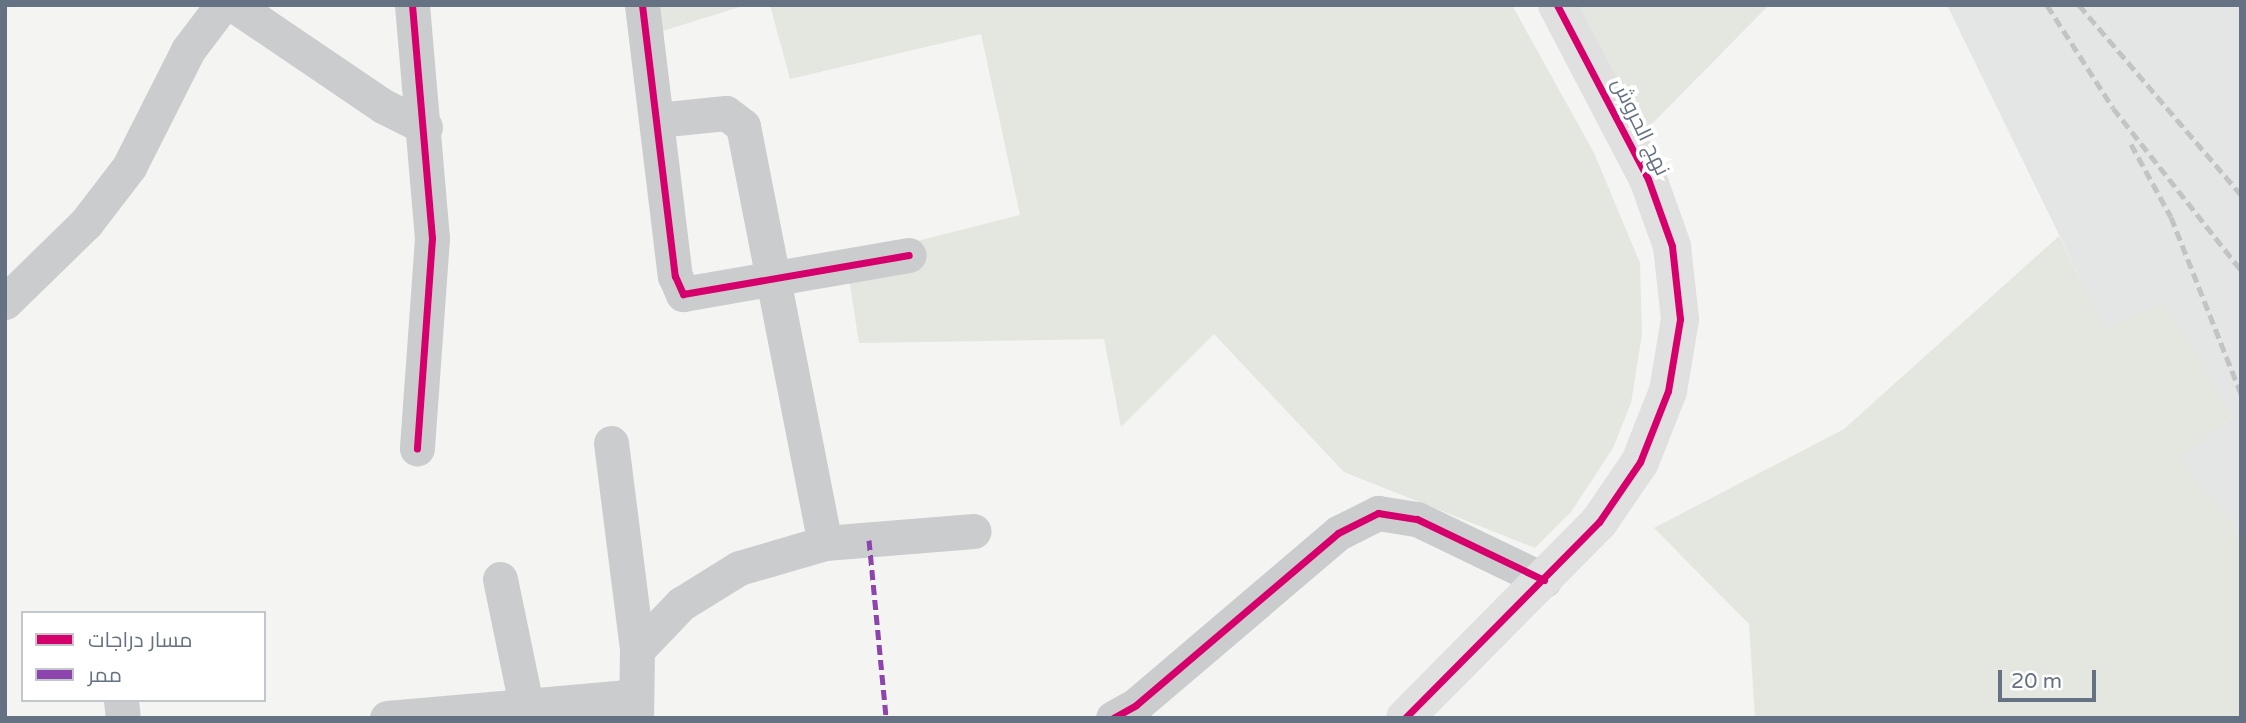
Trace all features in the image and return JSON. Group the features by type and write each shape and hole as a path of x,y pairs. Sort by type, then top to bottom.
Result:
{"street":[{"path":"5,302 86,223 129,167 188,50 222,5"},
{"path":"234,5 383,106 425,127"},
{"path":"412,5 425,127 432,309 417,448"},
{"path":"642,5 678,288 692,296 776,277 909,255"},
{"name":"نهج الحروش","path":"1405,718 1599,522 1640,462 1668,391 1680,318 1672,246 1647,179 1557,5"},
{"path":"657,120 738,117 776,277 825,543"},
{"path":"387,718 526,705 636,707 636,650 611,443"},
{"path":"1113,718 1136,705 1338,533 1378,513 1418,519 1544,580"},
{"path":"636,650 706,585 825,543 974,531"},
{"path":"500,579 526,705"}],"shaded area":[{"path":"649,5 746,5 653,34"},
{"path":"770,5 1512,5 1594,153 1640,263 1642,334 1631,403 1613,448 1571,512 1535,548 1344,472 1214,334 1121,427 1104,339 859,343 846,259 1020,215 981,34 790,79"},
{"path":"1575,5 1769,5 1643,133"},
{"path":"1947,5 2241,5 2241,536 2177,458 2232,418 2165,303 2105,329"},
{"path":"2059,236 2105,328 2165,302 2232,418 2178,458 2241,536 2241,718 1755,718 1749,624 1654,528 1844,429"}],"railway":[{"path":"2047,5 2113,108 2241,270"},
{"path":"2079,5 2241,195"},
{"path":"2131,144 2171,217 2241,394"}],"marked path":[{"path":"869,540 886,718"}],"cycle path":[{"path":"412,5 432,238 417,448"},
{"path":"642,5 675,276 683,294 909,255"},
{"path":"1405,718 1599,522 1640,462 1668,391 1680,319 1672,246 1648,179 1557,5"},
{"path":"1113,718 1136,705 1338,533 1378,513 1417,519 1544,580"}]}
